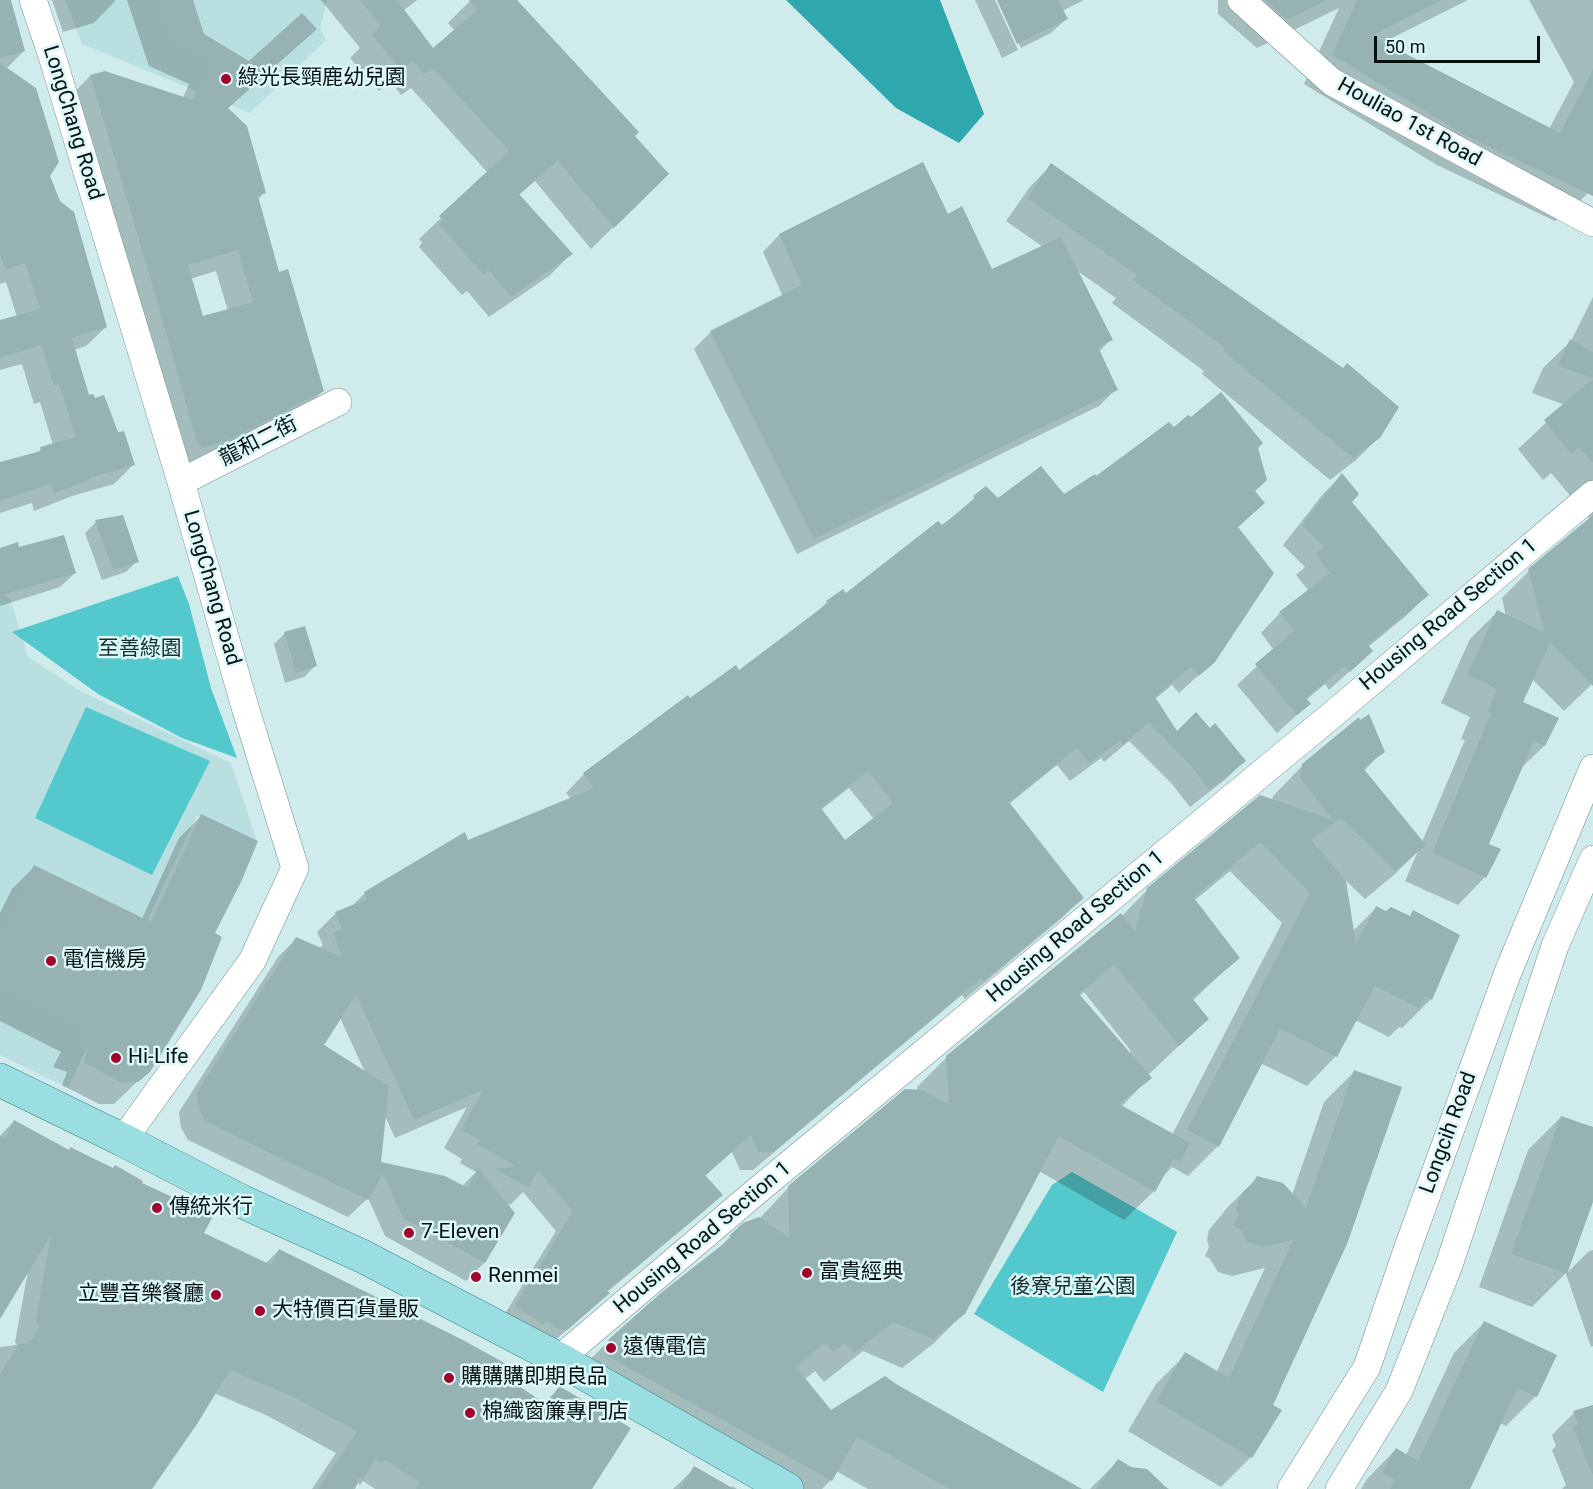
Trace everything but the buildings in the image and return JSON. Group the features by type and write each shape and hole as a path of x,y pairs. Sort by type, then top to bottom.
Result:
{"main road":[{"path":"0,1080 243,1202 362,1256 559,1359 787,1489"}],"street":[{"name":"LongChang Road","path":"33,0 181,482 245,707 295,868 252,962 123,1140"},
{"name":"Houliao 1st Road","path":"1241,0 1332,82 1593,223"},
{"name":"龍和二街","path":"181,482 338,402"},
{"name":"Housing Road Section 1","path":"559,1359 1593,494"},
{"name":"Longcih Road","path":"1291,1489 1367,1367 1508,972 1593,768"},
{"name":"Longcih Road","path":"1339,1489 1399,1391 1449,1265 1555,946 1593,860"},
{"path":"1408,1247 1449,1265"}],"shaded area":[{"name":"綠光長頸鹿幼兒園","path":"65,0 327,0 320,29 326,40 250,113 82,44"},
{"path":"786,0 940,0 984,114 959,143 896,108"},
{"path":"0,594 10,598 28,657 82,692 231,763 257,842 197,815 68,1088 0,1055"}],"green space":[{"name":"至善綠園","path":"178,576 189,604 211,688 237,758 182,738 98,694 12,632"},
{"path":"86,707 210,761 152,875 35,818"},
{"name":"後寮兒童公園","path":"1072,1172 1177,1232 1103,1392 974,1314 1052,1185"}],"place":[{"name":"綠光長頸鹿幼兒園","path":"226,79"},
{"name":"電信機房","path":"51,961"},
{"name":"Hi-Life","path":"116,1058"},
{"name":"傳統米行","path":"157,1208"},
{"name":"7-Eleven","path":"409,1233"},
{"name":"富貴經典","path":"807,1273"},
{"name":"Renmei","path":"476,1277"},
{"name":"立豐音樂餐廳","path":"216,1295"},
{"name":"大特價百貨量販","path":"260,1311"},
{"name":"遠傳電信","path":"611,1348"},
{"name":"購購購即期良品","path":"449,1378"},
{"name":"棉織窗簾專門店","path":"470,1413"}]}
